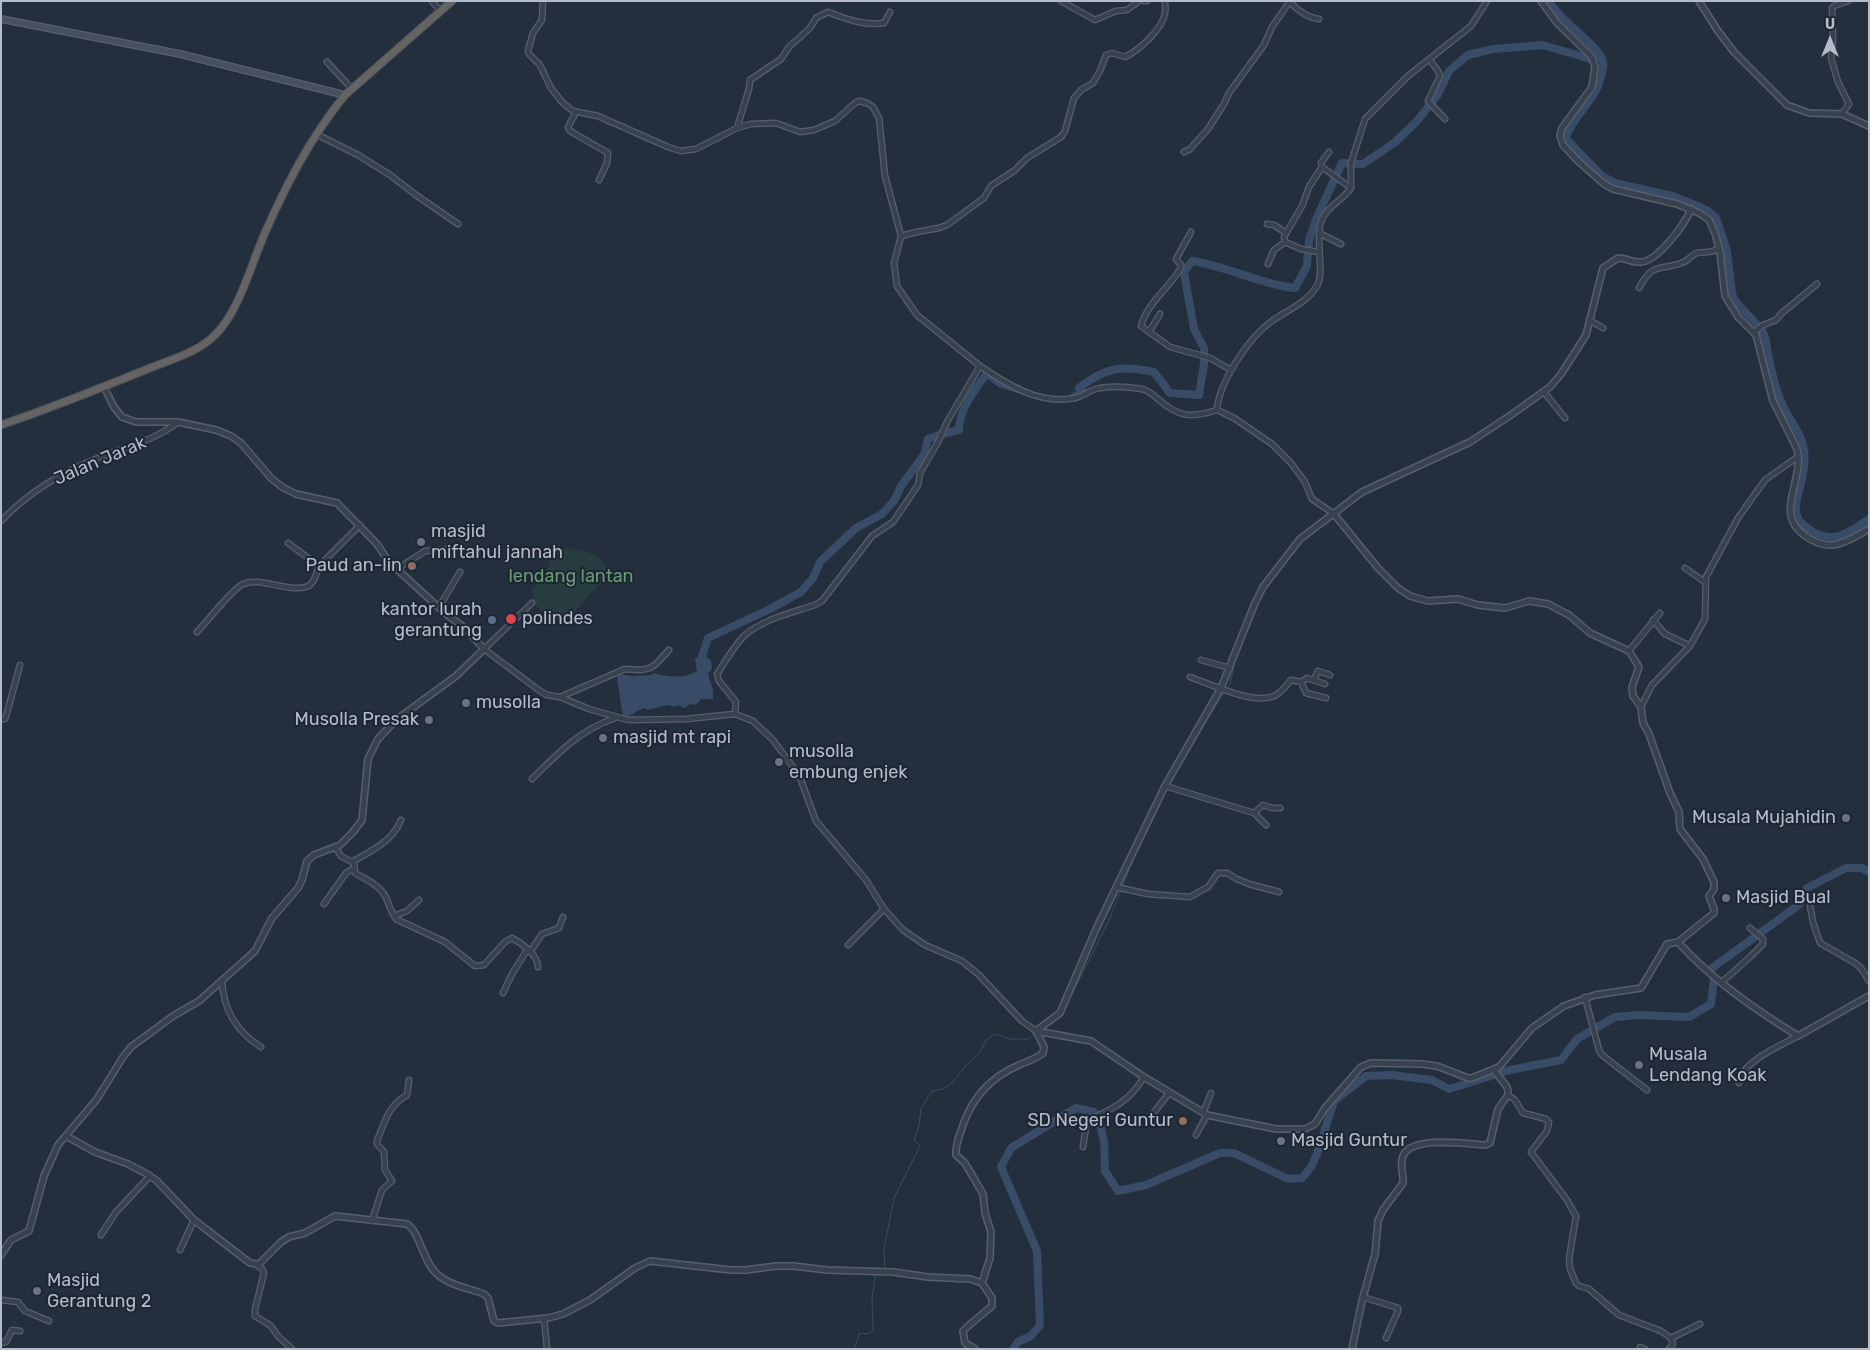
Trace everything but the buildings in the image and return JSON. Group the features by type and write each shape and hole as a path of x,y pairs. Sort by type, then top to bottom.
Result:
{"highway":[{"path":"1,426 104,387 196,349 220,329 234,307 296,167 316,134 345,95 452,1"}],"main road":[{"path":"1,18 180,54 345,95"}],"street":[{"path":"432,1 440,11"},
{"path":"543,1 542,20 530,40 529,54 540,65 562,102 570,110 598,116 668,147 688,151 702,147 737,128 751,124 776,123 800,132 810,131 830,124 859,101 868,103 873,107 879,118 885,176 901,236 894,263 897,286 917,314 980,366 1016,388 1049,399 1078,397 1103,387 1143,389 1183,415 1202,415 1217,410 1234,418 1272,444 1305,482 1312,499 1334,514 1378,568 1398,588 1410,596 1428,601 1458,599 1478,605 1506,608 1525,601 1544,602 1564,612 1594,635 1629,652 1638,665 1632,692 1641,706 1643,723 1679,812 1680,829 1703,859 1715,885 1709,896 1714,913 1678,942 1670,943 1664,948 1641,988 1585,997 1564,1006 1532,1028 1495,1071 1470,1078 1434,1066 1386,1062 1367,1064 1333,1098 1315,1124 1305,1128 1276,1129 1205,1114 1144,1077 1091,1041 1036,1031"},
{"path":"1061,1 1095,20 1127,10 1139,1"},
{"path":"901,236 947,225 984,198 991,186 1014,171 1027,158 1061,137 1065,131 1074,98 1081,90 1093,83 1106,55 1112,53 1125,57 1141,48 1164,16 1165,1"},
{"path":"1184,152 1190,149 1208,129 1229,93 1264,45 1272,27 1290,1 1297,9 1313,18 1319,19"},
{"path":"1217,410 1219,397 1231,370 1265,326 1298,305 1316,287 1320,273 1319,232 1324,216 1351,188 1351,163 1365,119 1398,85 1471,26 1487,1"},
{"path":"1542,1 1557,23 1591,56 1595,66 1592,87 1562,128 1560,136 1563,145 1608,187 1677,204 1709,220 1719,248 1725,296 1738,317 1757,329"},
{"path":"1699,1 1726,42 1784,103 1794,109 1809,113 1842,114 1869,126"},
{"path":"1842,114 1849,104 1838,84 1831,60 1833,40 1831,10 1834,6 1848,1"},
{"path":"737,128 750,80 781,58 789,47 810,28 816,18 828,12 856,22 874,24 884,23 890,12"},
{"path":"1429,59 1440,75 1428,100 1445,119"},
{"path":"327,62 352,89"},
{"path":"576,112 568,127 570,131 608,153 608,163 599,180"},
{"path":"316,134 390,174 416,195 458,224"},
{"path":"1285,242 1284,237 1302,206 1309,187 1322,167 1320,164 1329,152"},
{"path":"1322,167 1351,188"},
{"path":"1036,1031 1060,1013 1121,888 1167,787 1222,689 1263,587 1300,539 1362,492 1470,442 1544,392 1561,374 1586,335 1601,272 1605,266 1618,258 1638,262 1646,261 1674,238 1691,210"},
{"path":"1267,224 1274,225 1286,233"},
{"path":"1191,232 1176,260 1181,265 1181,268 1174,280 1150,308 1140,326 1170,347 1210,358 1231,370"},
{"path":"1319,232 1341,244"},
{"path":"1285,242 1301,249 1318,252"},
{"path":"1268,264 1274,250 1285,242"},
{"path":"1639,288 1644,278 1654,268 1673,266 1685,262 1696,253 1712,252 1719,248"},
{"path":"1757,329 1776,320 1784,310 1818,284"},
{"path":"1150,332 1160,314"},
{"path":"1589,320 1603,328"},
{"path":"1757,329 1763,368 1772,400 1796,444 1799,456 1790,511 1793,524 1798,531 1816,542 1832,546 1850,541 1869,529"},
{"path":"735,714 736,702 717,676 740,641 745,635 768,622 815,606 822,601 872,536 892,522 918,485 920,473 980,366"},
{"path":"104,387 118,414 128,420 178,422 216,430 231,436 241,443 267,474 282,487 296,494 336,502 360,525 389,562 439,607 466,628 484,649 547,695 560,697 589,709 628,720 686,719 735,714 760,726 779,747 799,775 816,821 866,880 884,909 908,934 925,945 958,959 978,974 1022,1020 1036,1031 1044,1047 1043,1052 1036,1058 1005,1072 984,1087 970,1108 956,1145 956,1155 965,1163 983,1194 985,1213 991,1232 990,1258 982,1283"},
{"path":"1544,392 1565,418"},
{"name":"Jalan Jarak","path":"1,521 18,504 52,480 96,459 147,440 166,431 178,422"},
{"path":"1641,706 1652,685 1690,646 1705,616 1706,576 1734,525 1762,483 1799,456"},
{"path":"197,632 243,584 255,582 306,588 314,580 319,566 360,525"},
{"path":"288,543 319,566"},
{"path":"397,569 425,551 457,548"},
{"path":"1685,568 1705,582"},
{"path":"439,607 460,572"},
{"path":"1,1254 11,1240 29,1231 48,1165 58,1145 98,1100 127,1052 173,1016 199,1001 222,978 255,951 272,918 298,888 307,861 314,855 335,847 354,832 363,816 364,785 368,759 378,739 396,720 461,672 532,603"},
{"path":"1629,652 1660,613"},
{"path":"1653,620 1665,634 1690,646"},
{"path":"560,697 626,669 641,670 650,668 669,650"},
{"path":"1201,660 1230,668"},
{"path":"1,719 5,719 20,665"},
{"path":"1314,680 1318,671 1330,675"},
{"path":"1190,677 1230,692 1268,698 1278,694 1291,680 1301,682 1306,678 1325,684"},
{"path":"1301,682 1306,693 1326,698"},
{"path":"532,779 575,738 598,724 616,717"},
{"path":"1167,787 1254,813 1266,825"},
{"path":"1254,813 1263,805 1280,808"},
{"path":"352,862 388,839 396,830 401,820"},
{"path":"335,847 341,856 352,862 355,873 381,889 396,919 445,942 477,967 484,965 510,939 529,951 536,958 538,967"},
{"path":"324,904 346,872 354,868"},
{"path":"1121,888 1148,894 1190,897 1208,887 1218,873 1223,872 1249,884 1279,892"},
{"path":"394,916 407,911 419,900"},
{"path":"1810,906 1820,942 1855,963 1869,980"},
{"path":"848,945 884,909"},
{"path":"503,993 512,974 542,934 559,928 563,917"},
{"path":"1722,982 1763,944 1763,939 1750,928"},
{"path":"1678,942 1708,971 1738,995 1798,1036"},
{"path":"222,978 224,1000 234,1020 243,1034 261,1047"},
{"path":"1739,1084 1740,1075 1760,1057 1869,996"},
{"path":"1585,997 1602,1055 1647,1090"},
{"path":"1352,1349 1363,1297 1375,1254 1379,1218 1403,1183 1401,1164 1404,1154 1412,1146 1441,1142 1488,1144 1491,1141 1498,1109 1508,1095 1507,1086 1495,1071"},
{"path":"1083,1147 1087,1121 1115,1108 1129,1097 1144,1077"},
{"path":"372,1221 382,1190 390,1184 392,1179 386,1170 384,1152 377,1144 377,1141 388,1112 400,1098 407,1095 409,1080"},
{"path":"1148,1120 1169,1093"},
{"path":"1196,1135 1211,1093"},
{"path":"1508,1095 1523,1113 1546,1119 1550,1122 1547,1130 1531,1152 1567,1200 1576,1216 1569,1259 1570,1269 1576,1283 1589,1289 1619,1315 1646,1324 1671,1338 1673,1345 1669,1349"},
{"path":"66,1136 96,1152 128,1164 150,1176 194,1220 214,1234 246,1262 262,1268 264,1273 255,1316 271,1326 278,1336 292,1349"},
{"path":"101,1235 116,1212 150,1176"},
{"path":"255,1264 260,1263 281,1242 290,1237 305,1233 332,1217 345,1216 372,1221 403,1223 411,1227 433,1271 451,1283 486,1296 495,1322 502,1323 563,1314 582,1305 635,1268 650,1261 731,1270 793,1266 970,1280 982,1283 992,1298 992,1304 991,1308 964,1330 965,1342 963,1349"},
{"path":"180,1250 194,1220"},
{"path":"1363,1297 1398,1308 1386,1338"},
{"path":"1,1300 18,1302 25,1311 49,1321"},
{"path":"544,1318 547,1348"},
{"path":"1671,1338 1700,1324"},
{"path":"1,1343 6,1342 12,1330 20,1331"},
{"path":"965,1342 975,1349"}],"green space":[{"name":"lendang lantan","path":"567,548 593,554 613,573 587,597 571,618 557,623 549,622 534,602 531,590 545,574 550,560 557,549"}],"water":[{"path":"699,656 707,657 711,661 712,668 708,674 713,690 713,699 701,699 696,705 690,704 685,708 677,705 676,707 667,705 647,710 645,708 623,717 617,678 619,674 632,676 652,675 654,673 665,676 682,676 692,674 697,671 695,659"}],"waterway":[{"path":"1549,1 1554,9 1594,48 1603,62 1602,75 1597,88 1569,130 1566,137 1567,140 1602,176 1615,183 1672,196 1708,211 1716,218 1727,251 1732,294 1735,301 1762,330 1779,396 1803,445 1804,469 1796,508 1798,519 1813,532 1829,537 1836,537 1849,532 1869,519"},
{"path":"1075,396 1083,393 1079,388 1097,376 1114,369 1123,368 1154,372 1170,393 1199,395 1204,364 1204,348 1194,329 1184,272 1192,261 1205,263 1269,283 1295,288 1307,266 1309,240 1317,217 1342,163 1363,164 1394,143 1416,122 1437,96 1449,71 1468,55 1493,49 1543,45 1594,60 1600,55"},
{"path":"1650,256 1665,242"},
{"path":"1590,331 1593,318"},
{"path":"702,656 708,638 801,592 813,578 820,562 856,528 882,514 894,501 901,486 924,455 928,439 959,430 965,407 987,373 1001,384 1018,389"},
{"path":"1364,488 1372,485"},
{"path":"1338,507 1351,497"},
{"path":"1254,612 1260,599"},
{"path":"1227,689 1230,684 1236,657"},
{"path":"1181,763 1224,692"},
{"path":"1141,841 1166,789"},
{"path":"1062,1014 1110,918 1138,847"},
{"path":"1013,1349 1018,1342 1031,1336 1040,1325 1037,1251 1001,1167 1011,1148 1076,1108 1094,1112 1098,1117 1104,1141 1105,1171 1118,1191 1146,1185 1220,1153 1234,1153 1288,1179 1302,1178 1311,1167 1317,1154 1334,1101 1366,1076 1391,1075 1432,1080 1449,1089 1510,1070 1561,1060 1577,1039 1615,1017 1636,1015 1689,1017 1711,1004 1714,978 1708,971 1800,904 1807,888 1846,868 1862,868 1869,872"},
{"path":"885,1269 884,1249 894,1198 920,1146 914,1140 919,1125 921,1108 932,1091 943,1089 950,1085 969,1062 979,1054 986,1040 996,1034 1010,1039 1029,1039 1035,1034"},
{"path":"853,1349 859,1333 869,1334 873,1330 872,1298 876,1272"}],"place":[{"name":"masjid miftahul jannah","path":"421,542"},
{"name":"Paud an-lin","path":"412,566"},
{"name":"polindes","path":"511,619"},
{"name":"kantor lurah gerantung","path":"492,620"},
{"name":"musolla","path":"466,703"},
{"name":"Musolla Presak","path":"429,720"},
{"name":"masjid mt rapi","path":"603,738"},
{"name":"musolla embung enjek","path":"779,762"},
{"name":"Musala Mujahidin","path":"1846,818"},
{"name":"Masjid Bual","path":"1726,898"},
{"name":"Musala Lendang Koak","path":"1639,1065"},
{"name":"SD Negeri Guntur","path":"1183,1121"},
{"name":"Masjid Guntur","path":"1281,1141"},
{"name":"Masjid Gerantung 2","path":"37,1291"}]}
